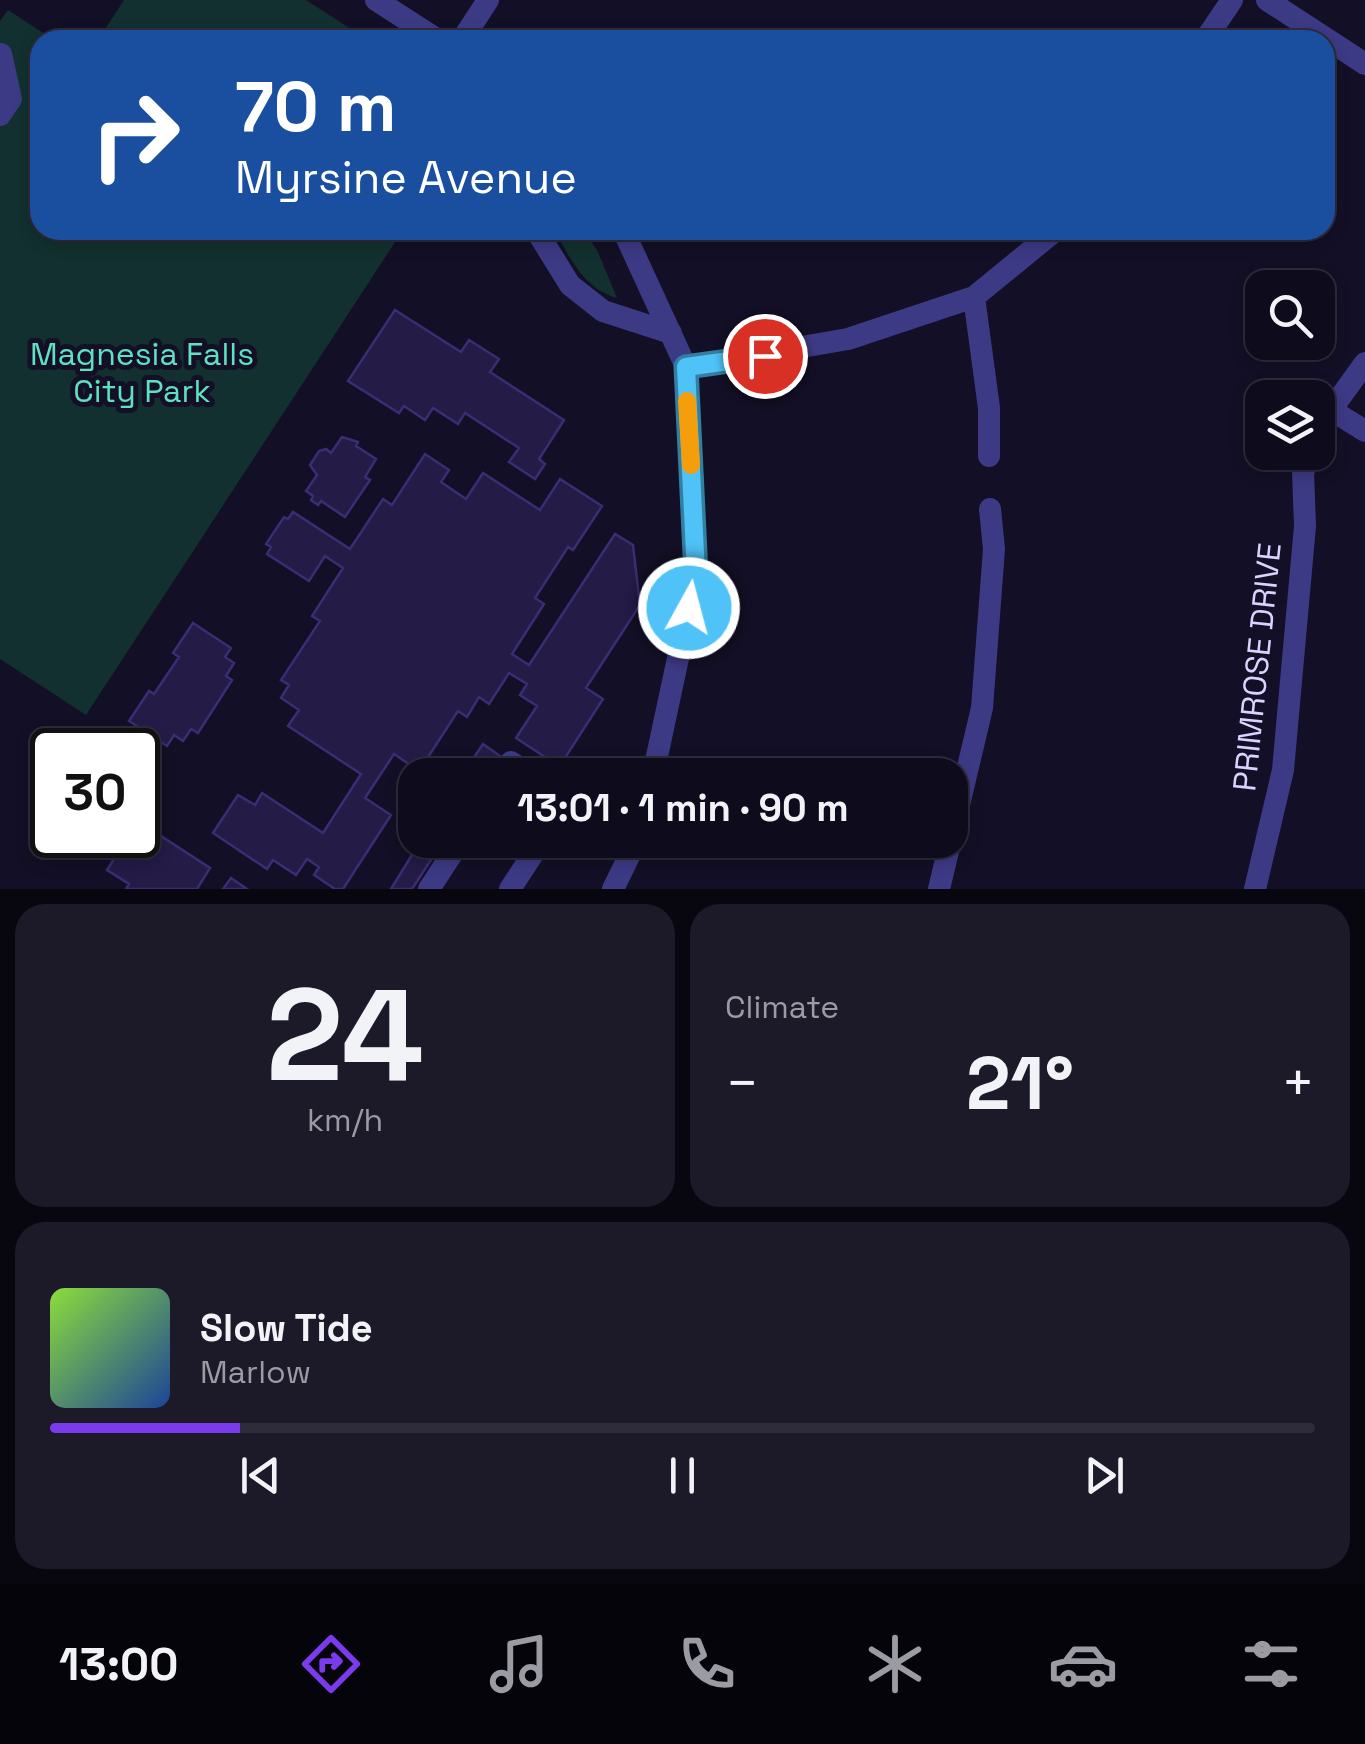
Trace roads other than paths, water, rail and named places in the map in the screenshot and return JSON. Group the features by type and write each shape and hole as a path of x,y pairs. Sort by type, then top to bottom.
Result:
{"street":[{"path":"376,0 422,30"},
{"path":"468,30 488,0"},
{"path":"1212,30 1232,0"},
{"path":"1267,0 1313,30"},
{"path":"1335,44 1365,64"},
{"path":"0,115 10,99 1,55"},
{"path":"542,240 570,284 603,311 671,333"},
{"path":"628,240 686,367 696,574 657,758"},
{"path":"686,367 848,339 974,296 1044,240"},
{"path":"974,296 989,408 989,456"},
{"path":"1335,404 1365,362"},
{"path":"1335,412 1365,431"},
{"name":"PRIMROSE DRIVE","path":"1256,889 1283,770 1305,526 1304,470"},
{"path":"940,889 982,708 994,549 990,509"},
{"path":"429,889 449,858"},
{"path":"510,889 530,858"},
{"path":"613,889 628,858"}],"park label":[{"name":"Magnesia Falls City Park","path":"142,372"}]}
